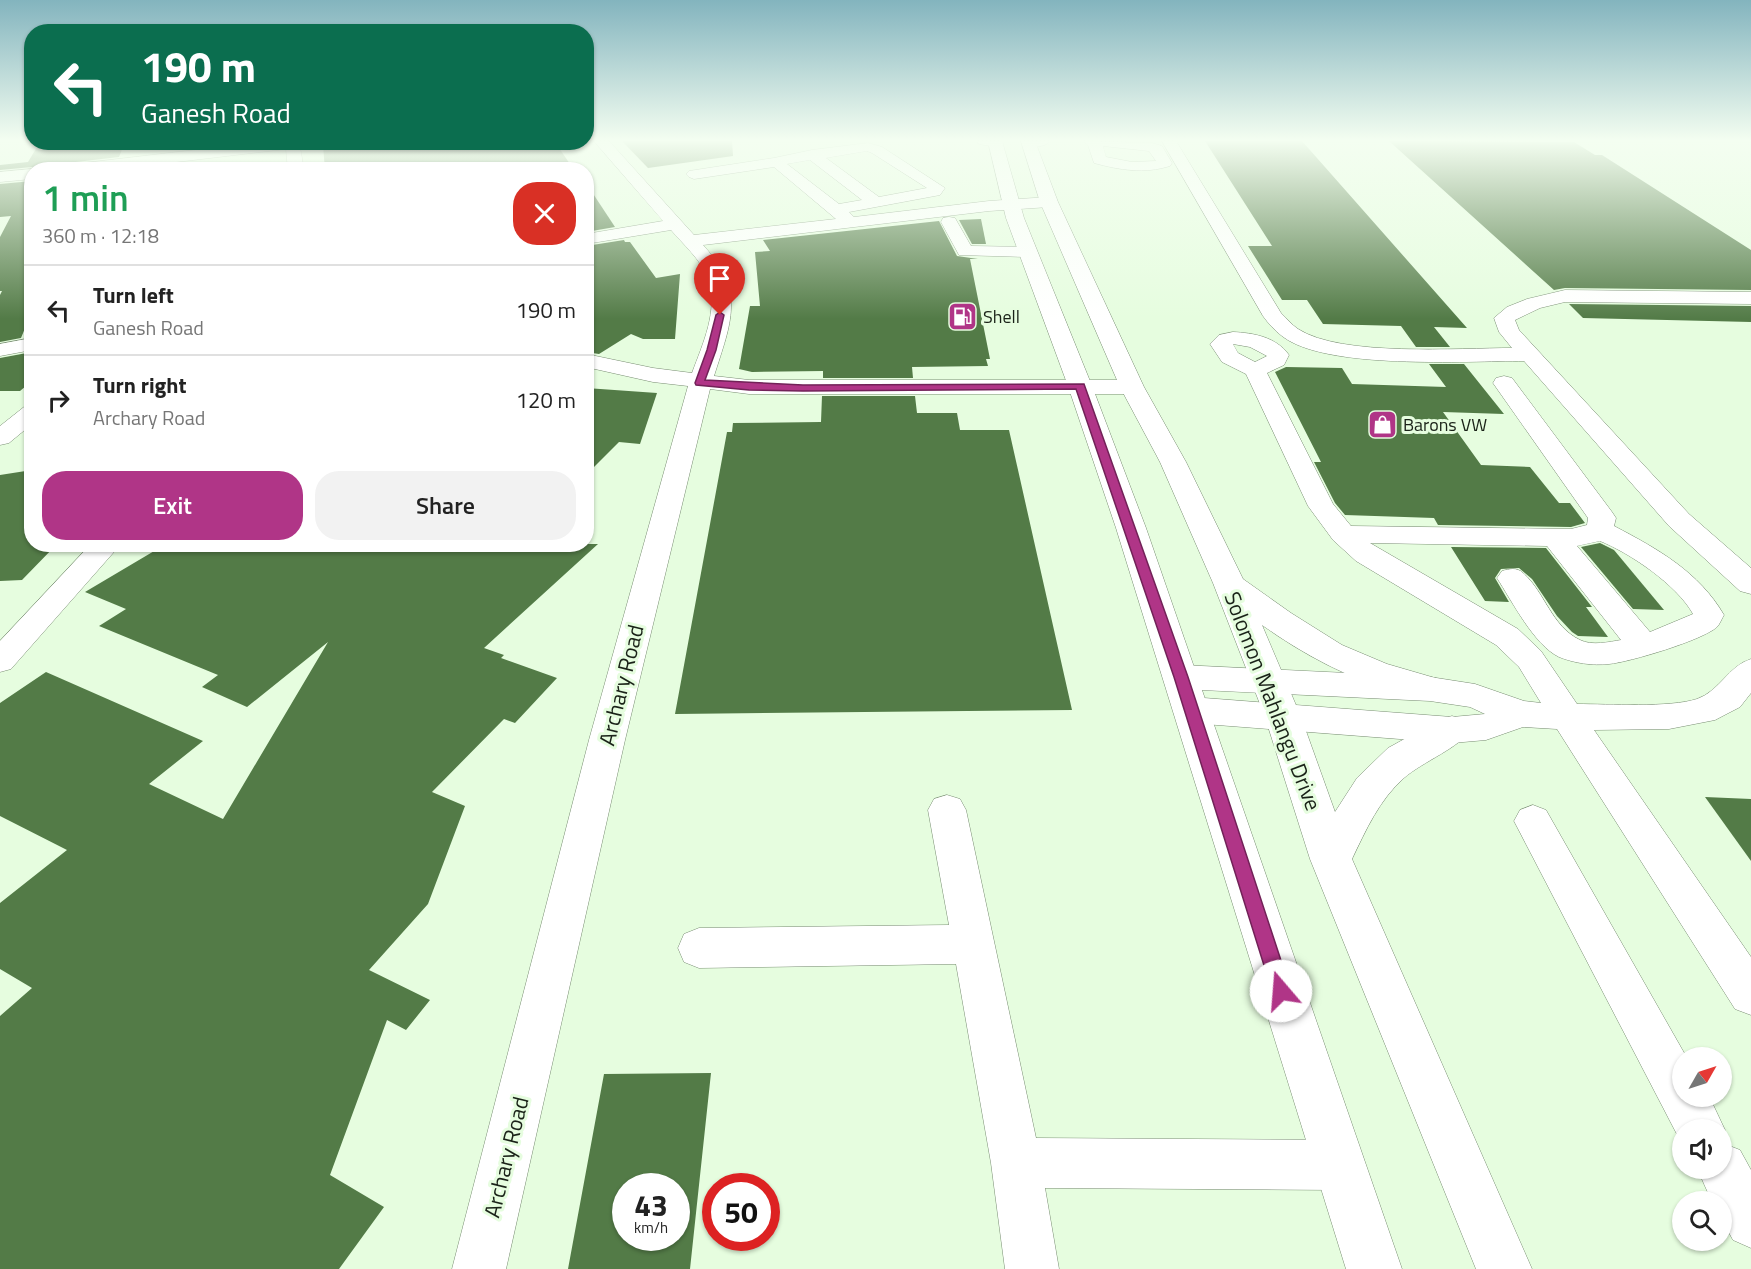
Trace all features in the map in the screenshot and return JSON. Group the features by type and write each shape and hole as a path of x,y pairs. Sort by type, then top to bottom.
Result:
{"main road":[{"path":"1010,200 1027,252 1080,386 1186,693 1374,1269"},
{"name":"Solomon Mahlangu Drive","path":"1049,202 1132,387 1173,462 1229,584 1276,699 1331,859 1504,1269"},
{"path":"1229,584 1271,617 1318,646 1368,671 1430,689"},
{"path":"1331,859 1362,799 1387,770 1421,744 1452,730"}],"street":[{"name":"Archary Road","path":"479,1269 607,740 700,383 718,329 722,300 717,277 706,259 654,200"},
{"path":"824,200 850,222"},
{"path":"872,200 876,203"},
{"path":"835,210 890,200"},
{"path":"1204,200 1273,316 1290,333 1313,343 1339,350 1370,354 1530,355"},
{"path":"594,239 850,222 1011,204 1049,202"},
{"path":"949,222 965,251 1027,252"},
{"path":"1751,298 1565,297 1534,303 1504,318 1509,332 1679,520 1751,584"},
{"path":"0,350 24,346"},
{"path":"594,362 700,383 749,387 1132,387"},
{"path":"1255,370 1321,506 1343,534 1366,555 1507,636 1530,659 1751,994"},
{"path":"1343,534 1555,538 1590,535 1600,529 1602,518 1504,383"},
{"path":"0,438 24,418"},
{"path":"1512,578 1556,639 1572,649 1589,654 1613,654 1643,645 1706,620 1709,615 1706,608 1681,581 1634,547 1600,529"},
{"path":"1555,538 1643,645"},
{"path":"0,661 100,552"},
{"path":"1276,699 1430,689 1475,696 1521,714 1567,717 1669,716 1739,703 1751,671"},
{"path":"1186,693 1276,699 1452,730 1486,727 1521,714"},
{"path":"947,810 1016,1163 1032,1269"},
{"path":"1533,821 1695,1119"},
{"path":"699,948 973,944"},
{"path":"1016,1163 1340,1165"},
{"path":"1728,1179 1751,1222"}],"building":[{"path":"0,200 24,200 24,331 21,338 0,342 0,295 2,291 0,291 0,237 11,216 0,217"},
{"path":"594,200 597,200 615,227 594,231"},
{"path":"1243,200 1354,200 1467,328 1434,327 1450,347 1416,347 1401,326 1323,324 1307,300 1282,300 1248,246 1272,246"},
{"path":"1455,200 1673,200 1751,250 1751,290 1565,288 1554,290"},
{"path":"981,219 986,244 972,244 959,220"},
{"path":"939,221 957,256 978,259 970,259 990,359 986,359 988,366 912,367 913,378 823,378 823,371 752,372 739,369 750,306 760,306 755,252 770,251 763,240"},
{"path":"624,240 630,242 656,278 680,274 675,339 643,339 631,334 599,354 594,353 594,245"},
{"path":"1569,304 1751,306 1751,322 1583,318"},
{"path":"24,354 24,388 20,391 0,391 0,358"},
{"path":"1429,364 1464,364 1504,414 1443,412 1481,465 1530,467 1559,503 1570,503 1585,523 1571,527 1438,525 1434,518 1345,515 1335,503 1314,462 1321,462 1275,372 1286,367 1342,368 1352,384 1446,387"},
{"path":"594,389 657,393 640,444 619,442 594,467"},
{"path":"822,396 915,396 917,413 957,413 960,430 1009,430 1072,710 675,714 727,432 732,432 733,423 821,422"},
{"path":"24,471 24,552 49,552 22,580 0,581 0,475"},
{"path":"1600,543 1614,550 1664,610 1633,609 1581,547"},
{"path":"1451,547 1546,548 1592,607 1586,607 1608,637 1578,636 1572,632 1557,616 1532,579 1519,568 1501,569 1495,578 1509,602 1485,601"},
{"path":"152,552 589,552 484,648 504,655 501,658 557,678 515,723 504,719 432,792 465,806 428,904 369,970 430,1000 406,1030 387,1020 330,1175 384,1207 339,1269 0,1269 0,1016 32,988 0,969 0,903 67,850 0,816 0,703 46,672 203,741 149,784 223,819 328,642 247,707 202,687 218,675 99,626 126,609 85,592"},
{"path":"1705,797 1751,799 1751,861"},
{"path":"711,1073 690,1269 568,1269 604,1074"}],"place":[{"name":"Shell","path":"962,317"},
{"name":"Barons VW","path":"1382,425"}],"route":[{"path":"720,315 712,350 700,383 803,388 1080,386 1181,677 1281,991"}]}
